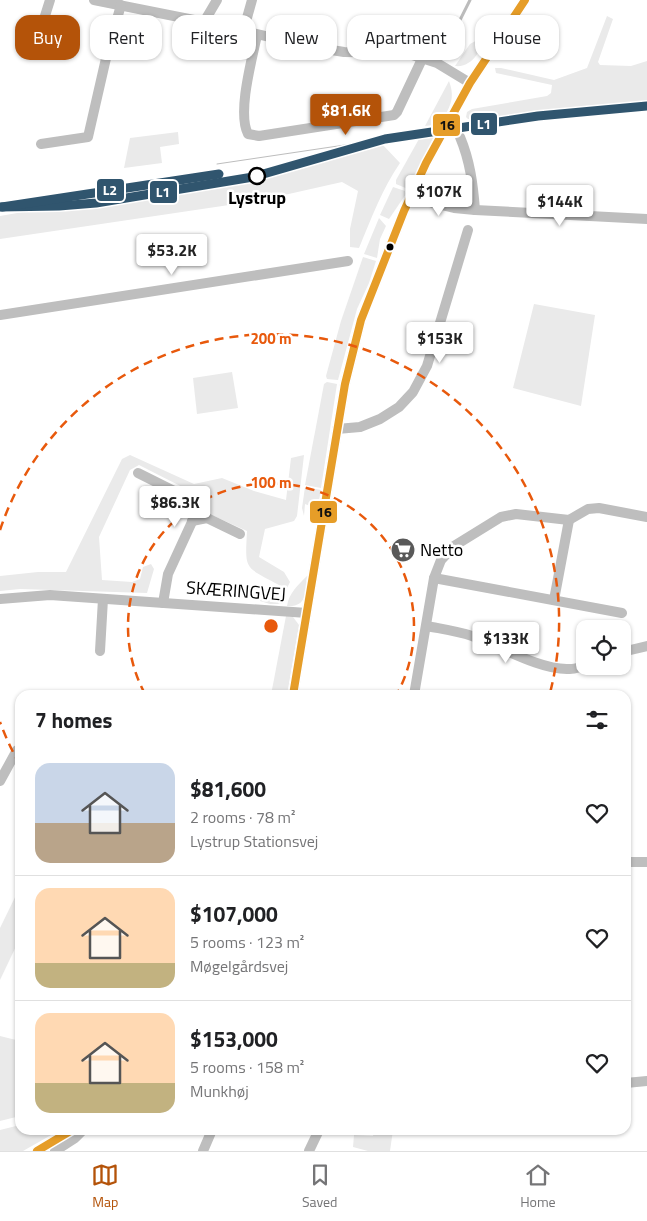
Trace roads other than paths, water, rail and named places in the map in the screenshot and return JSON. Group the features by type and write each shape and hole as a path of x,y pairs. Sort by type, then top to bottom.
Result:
{"street":[{"path":"45,15 50,0"},
{"path":"94,0 172,15"},
{"path":"208,15 217,0"},
{"path":"248,15 252,0"},
{"path":"294,690 345,384 361,320 426,163 470,83 525,0"},
{"path":"40,144 88,137 107,54 122,5"},
{"path":"347,51 313,47 257,35 244,108 248,134 259,136 394,115 422,60"},
{"path":"429,60 470,83"},
{"path":"460,137 467,155 472,179 475,210"},
{"path":"412,196 417,199 454,208 647,219"},
{"path":"337,429 360,427 380,419 399,407 413,392 426,366 468,230"},
{"path":"0,315 348,261"},
{"name":"SKÆRINGVEJ","path":"138,473 192,500 197,511 168,574 163,603"},
{"path":"415,690 434,578 441,560 454,546 501,517 516,514 569,520 588,510 599,508 647,517"},
{"path":"192,521 207,518 240,534"},
{"path":"554,600 569,520"},
{"path":"434,578 622,613"},
{"name":"SKÆRINGVEJ","path":"0,599 50,595 308,612"},
{"path":"100,651 103,599"},
{"path":"427,626 452,630 472,636 536,662 556,668 576,668"},
{"path":"631,650 647,646"},
{"path":"0,781 15,754"},
{"path":"631,862 647,862"},
{"path":"631,1083 647,1081"},
{"path":"37,1151 64,1135"},
{"path":"55,1151 78,1135"},
{"path":"203,1151 210,1135"},
{"path":"309,1151 317,1135"}],"waterway":[{"path":"462,15 470,0"}],"tram line":[{"path":"217,164 385,139"}],"place":[{"name":"Lystrup","path":"257,176"},
{"name":"Netto","path":"403,550"}]}
